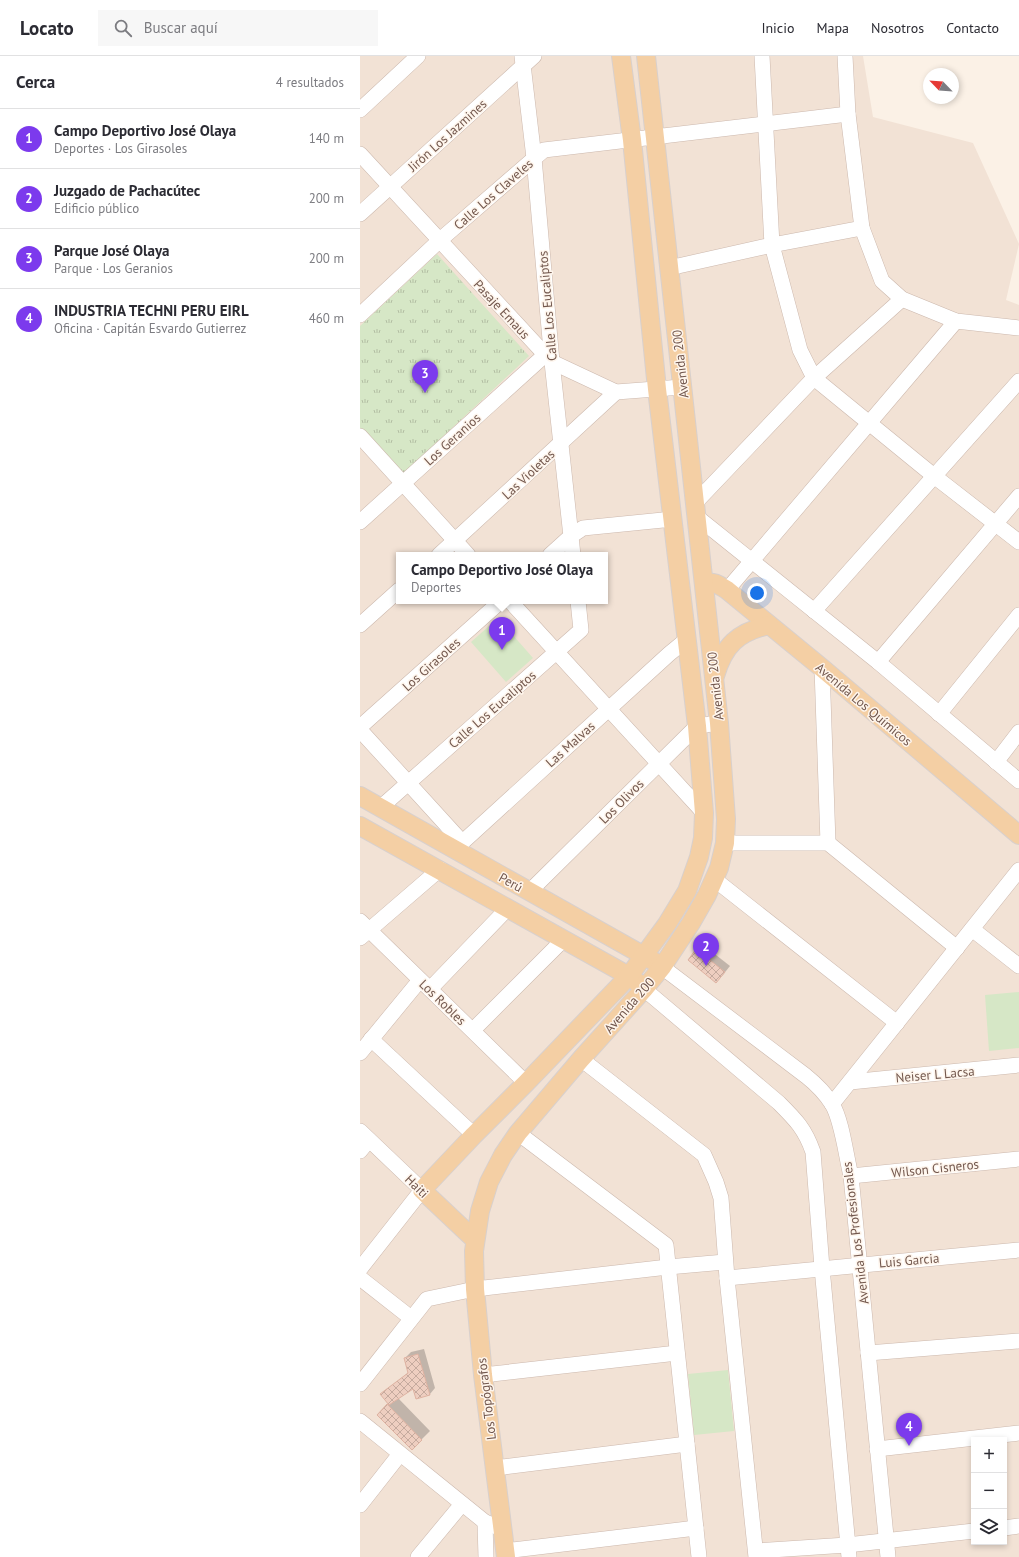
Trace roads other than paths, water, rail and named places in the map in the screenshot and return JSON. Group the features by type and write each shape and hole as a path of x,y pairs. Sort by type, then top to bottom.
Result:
{"main road":[{"name":"Avenida 200","path":"422,1190 474,1134 526,1083 629,976 667,924 687,891 695,870 703,838 704,812 697,726 686,640 674,519 657,389 632,140 621,56"},
{"name":"Avenida 200","path":"475,1240 480,1211 489,1182 503,1155 518,1133 662,967 691,923 714,879 726,844 726,819 719,723 705,583 646,56"},
{"name":"Avenida Los Químicos","path":"705,583 716,583 727,590 822,668 1019,835"},
{"path":"714,679 720,660 728,646 740,636 754,628 769,625"},
{"name":"Perú","path":"360,796 380,808 458,846 529,892 645,955 662,967"},
{"name":"Perú","path":"360,826 629,976 644,989"},
{"name":"Haiti","path":"422,1190 475,1240"},
{"name":"Los Topógrafos","path":"475,1240 475,1289 483,1375 505,1554"}],"street":[{"path":"360,110 418,56"},
{"path":"762,56 772,245 800,350 814,378 934,476 1019,542"},
{"path":"844,56 848,114 862,228 882,281 902,299 956,321 1019,328"},
{"name":"Calle Los Eucaliptos","path":"526,59 548,359 560,443 573,552"},
{"name":"Jirón Los Jazmines","path":"360,214 526,59"},
{"name":"Calle Los Claveles","path":"360,315 440,240 544,150 848,114"},
{"name":"Pasaje Emaus","path":"360,154 548,359 616,392 682,387"},
{"path":"669,268 772,245 862,228"},
{"path":"902,299 814,378 696,510 752,561 878,662 1019,781"},
{"path":"727,590 956,321"},
{"name":"Los Geranios","path":"360,522 548,359"},
{"path":"814,610 1019,381"},
{"name":"Las Violetas","path":"442,552 616,392"},
{"path":"360,436 465,552"},
{"path":"878,662 1019,496"},
{"path":"553,552 571,536 583,528 674,519"},
{"path":"360,625 396,593"},
{"name":"Los Girasoles","path":"360,727 498,604"},
{"path":"513,604 658,764 704,812"},
{"name":"Calle Los Eucaliptos","path":"380,808 581,630 578,604"},
{"path":"940,714 1019,616"},
{"name":"Las Malvas","path":"458,846 686,640"},
{"path":"822,668 828,843"},
{"path":"697,726 719,723"},
{"name":"Los Olivos","path":"529,892 697,726"},
{"path":"360,730 408,783 458,846"},
{"path":"996,762 1019,732"},
{"path":"726,844 828,843 957,948"},
{"path":"363,930 440,870"},
{"path":"832,1104 1019,870"},
{"path":"714,879 897,1023"},
{"path":"360,1053 371,1039 425,984 508,908"},
{"path":"972,929 1019,966"},
{"name":"Los Robles","path":"363,930 425,984 526,1083"},
{"path":"473,1030 564,939"},
{"name":"Avenida Los Profesionales","path":"662,967 806,1076 821,1090 832,1104 840,1128 851,1176 888,1557"},
{"path":"644,989 779,1103 796,1120 807,1136 813,1152 848,1551"},
{"path":"371,1039 474,1134"},
{"path":"581,1059 704,1155 716,1182 720,1198 725,1262 756,1554 848,1551 886,1541 971,1531"},
{"name":"Neiser L Lacsa","path":"850,1082 1019,1065"},
{"path":"518,1133 666,1245 699,1557"},
{"name":"Haiti","path":"363,1140 422,1190"},
{"name":"Wilson Cisneros","path":"851,1176 1019,1159"},
{"path":"360,1269 422,1190"},
{"name":"Luis Garcia","path":"727,1278 859,1264 1019,1250"},
{"path":"360,1384 427,1299 475,1289 725,1262"},
{"path":"360,1278 411,1318"},
{"path":"868,1353 1019,1341"},
{"path":"483,1375 678,1354"},
{"path":"360,1421 485,1522 502,1529"},
{"path":"877,1449 1019,1434"},
{"path":"494,1468 687,1444"},
{"path":"360,1505 400,1454"},
{"path":"418,1557 462,1504"},
{"path":"483,1553 485,1522"},
{"path":"1007,1528 1019,1526"},
{"path":"505,1554 696,1528"}],"place":[{"name":"Parque José Olaya","path":"425,393"},
{"name":"Campo Deportivo José Olaya","path":"502,650"},
{"name":"Juzgado de Pachacútec","path":"706,966"},
{"name":"INDUSTRIA TECHNI PERU EIRL","path":"909,1446"}]}
